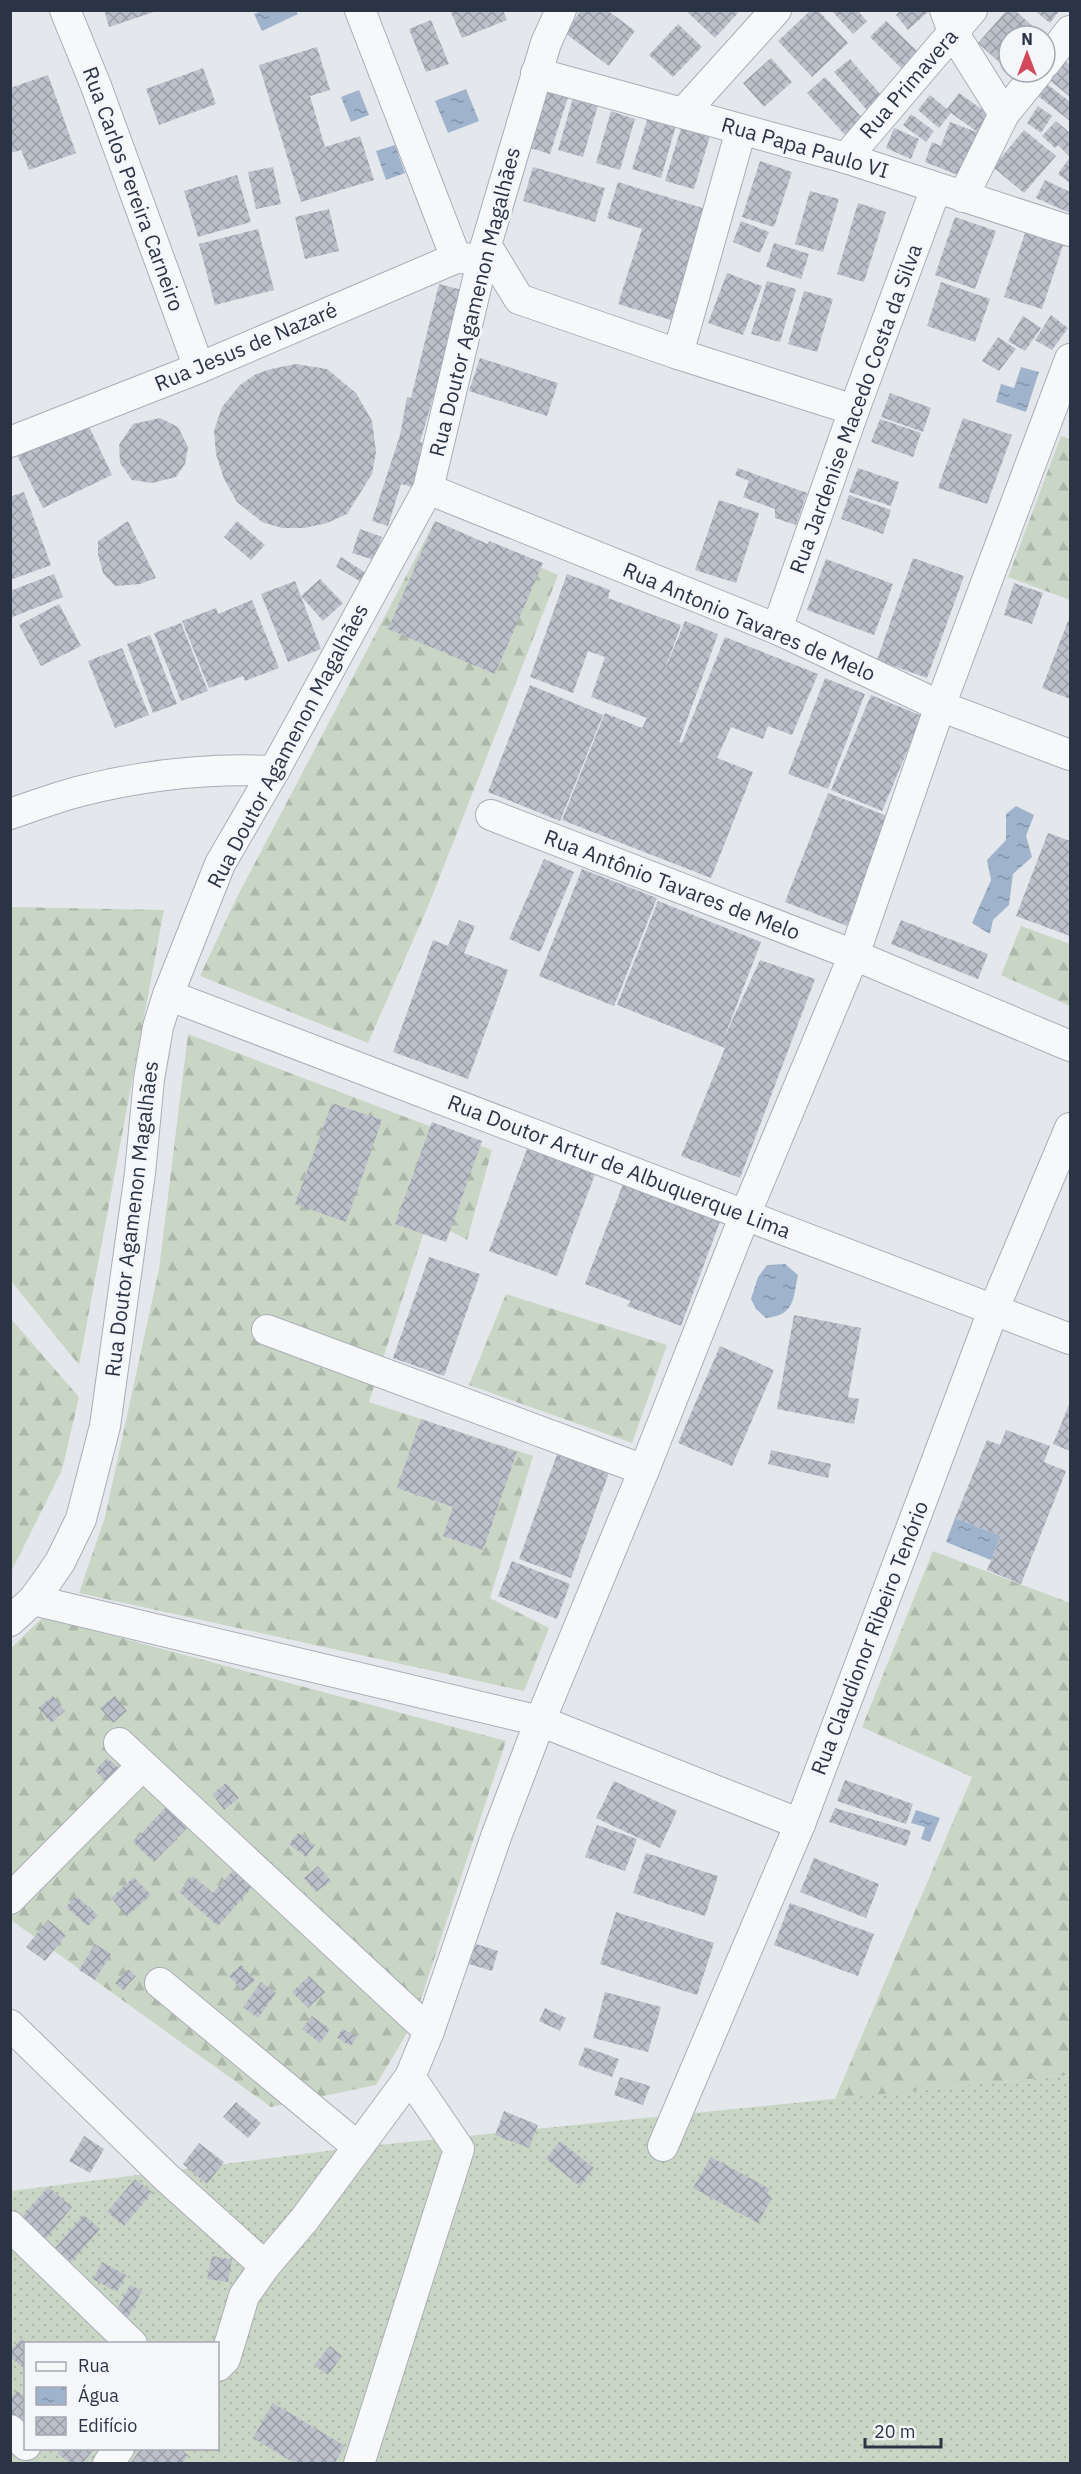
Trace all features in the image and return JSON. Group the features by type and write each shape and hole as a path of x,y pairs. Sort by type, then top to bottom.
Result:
{"street":[{"name":"Rua Carlos Pereira Carneiro","path":"65,10 96,86 200,368"},
{"path":"360,10 474,254 519,299 678,354 854,410"},
{"name":"Rua Doutor Agamenon Magalhães","path":"10,1621 33,1600 60,1562 81,1519 105,1426 140,1173 149,1079 158,1027 168,995 220,864 274,771 428,489 474,254 552,25 561,10"},
{"path":"684,112 776,10"},
{"name":"Rua Primavera","path":"846,158 949,22 972,10"},
{"path":"949,22 1004,114"},
{"path":"1057,48 1071,31"},
{"name":"Rua Papa Paulo VI","path":"536,73 846,158 1071,231"},
{"name":"Rua Jardenise Macedo Costa da Silva","path":"777,629 854,410 949,192 1004,114 1028,84"},
{"path":"678,354 741,130"},
{"name":"Rua Jesus de Nazaré","path":"10,442 200,368 474,254"},
{"path":"219,2365 225,2359 244,2296 265,2266 304,2220 410,2077 429,2031 497,1833 540,1721 644,1470 745,1215 854,955 940,706 1071,359"},
{"name":"Rua Antonio Tavares de Melo","path":"428,489 777,629 940,706 1071,754"},
{"path":"10,814 80,791 160,775 236,769 274,771"},
{"name":"Rua Antônio Tavares de Melo","path":"491,815 854,955 1071,1046"},
{"name":"Rua Doutor Artur de Albuquerque Lima","path":"168,995 1071,1339"},
{"name":"Rua Claudionor Ribeiro Tenório","path":"663,2146 800,1824 993,1311 1071,1128"},
{"path":"267,1330 644,1470"},
{"path":"33,1600 540,1721 800,1824"},
{"path":"119,1743 429,2031"},
{"path":"10,1899 142,1766"},
{"path":"160,1983 358,2148"},
{"path":"10,2025 166,2177 265,2266"},
{"path":"359,2463 459,2149 410,2077"},
{"path":"10,2226 131,2342"},
{"path":"10,2430 24,2443"},
{"path":"31,2450 44,2463"},
{"path":"108,2463 118,2450"}],"green space":[{"path":"1061,436 1070,439 1070,600 1008,577"},
{"path":"435,521 558,575 429,904 368,1043 200,976 237,897"},
{"path":"11,907 164,910 79,1365 11,1281"},
{"path":"1021,926 1070,944 1070,1006 1001,975"},
{"path":"188,1034 492,1150 467,1240 428,1219 369,1402 533,1456 490,1598 549,1628 524,1691 79,1593 105,1517 159,1269"},
{"path":"506,1294 667,1345 632,1443 469,1385"},
{"path":"11,1319 79,1397 62,1470 11,1572"},
{"path":"933,1551 1070,1603 1070,2075 835,2099 972,1777 862,1727"},
{"path":"43,1617 506,1741 413,2023 376,2085 271,2107 11,1920 11,1648"},
{"path":"1070,2075 1070,2463 11,2464 11,2191 358,2147"}],"water":[{"path":"261,11 296,11 298,14 262,31 254,14"},
{"path":"466,89 479,121 448,133 435,101"},
{"path":"359,90 369,115 351,122 341,97"},
{"path":"395,145 405,173 386,180 376,151"},
{"path":"1021,367 1039,372 1026,412 996,402 1001,384 1014,388"},
{"path":"1016,806 1034,815 1026,836 1032,857 1013,874 1009,905 993,920 990,934 972,923 991,880 987,860 1006,840 1006,814"},
{"path":"785,1264 798,1275 791,1304 783,1313 766,1318 756,1309 751,1299 758,1277 767,1265"},
{"path":"955,1518 1001,1536 991,1560 946,1542"},
{"path":"916,1810 940,1818 930,1842 921,1839 925,1827 911,1823"}],"building":[{"path":"104,10 156,10 157,11 109,27"},
{"path":"450,10 503,10 507,20 462,38"},
{"path":"581,10 607,10 635,31 609,66 565,33"},
{"path":"685,10 735,10 738,13 715,38"},
{"path":"811,10 818,10 848,43 812,77 778,41"},
{"path":"831,10 857,10 867,21 853,34"},
{"path":"901,10 930,10 908,30 896,15"},
{"path":"1007,10 1015,10 1030,24 997,24 997,60 978,43"},
{"path":"1034,10 1060,10 1050,23"},
{"path":"431,20 449,64 426,72 409,29"},
{"path":"886,21 919,53 903,70 870,37"},
{"path":"678,24 702,47 673,77 649,55"},
{"path":"317,47 330,90 310,96 325,147 360,136 374,180 301,202 259,65"},
{"path":"771,58 792,82 764,107 743,83"},
{"path":"1062,58 1070,65 1070,97 1054,84 1057,84 1057,64"},
{"path":"850,59 882,96 867,110 834,72"},
{"path":"203,68 216,104 159,125 146,89"},
{"path":"48,75 76,153 29,170 21,150 10,153 10,88"},
{"path":"825,77 863,119 845,135 807,93"},
{"path":"1041,84 1047,84 1070,102 1070,121 1034,93"},
{"path":"548,88 569,94 550,154 530,148"},
{"path":"959,93 993,117 980,134 951,113 939,128 918,110 930,95 947,109"},
{"path":"573,98 598,105 583,157 558,150"},
{"path":"1038,106 1052,116 1041,133 1027,123"},
{"path":"611,111 635,119 620,170 596,163"},
{"path":"911,114 934,131 926,142 903,125"},
{"path":"648,117 676,125 661,178 632,169"},
{"path":"1056,121 1070,133 1070,157 1058,145 1055,148 1042,136"},
{"path":"950,122 979,133 963,177 925,162 932,142 941,146"},
{"path":"681,128 710,136 694,189 665,181"},
{"path":"894,128 919,139 911,159 886,148"},
{"path":"1024,130 1056,156 1024,193 993,167"},
{"path":"1070,157 1070,183 1058,174"},
{"path":"760,161 792,172 774,227 742,217"},
{"path":"273,167 281,204 256,209 248,172"},
{"path":"533,167 605,188 595,222 523,201"},
{"path":"237,175 251,222 198,237 184,191"},
{"path":"1045,180 1070,192 1070,213 1036,198"},
{"path":"618,182 706,209 671,320 618,304 642,229 607,218"},
{"path":"810,191 839,199 823,252 795,244"},
{"path":"858,203 886,212 864,282 837,274"},
{"path":"329,209 339,251 305,259 295,217"},
{"path":"955,217 996,231 975,289 935,275"},
{"path":"741,221 769,232 760,253 733,242"},
{"path":"258,229 274,290 215,305 199,244"},
{"path":"1025,233 1063,245 1042,309 1004,297"},
{"path":"774,243 809,254 801,279 766,267"},
{"path":"727,273 762,286 743,335 708,323"},
{"path":"767,281 796,289 780,342 751,334"},
{"path":"941,282 990,299 975,342 927,326"},
{"path":"439,284 462,290 420,442 426,444 412,487 401,484 388,526 372,521 400,435 407,397 411,398"},
{"path":"804,291 833,299 817,352 788,344"},
{"path":"1051,315 1068,328 1052,350 1035,340"},
{"path":"1023,316 1041,328 1025,351 1008,341"},
{"path":"998,337 1016,349 999,371 982,361"},
{"path":"480,358 558,383 547,416 469,391"},
{"path":"296,364 327,369 356,393 372,421 376,452 372,474 347,514 327,523 304,528 282,528 262,522 237,502 224,479 216,454 214,431 222,407 240,385 256,374"},
{"path":"890,393 931,408 923,432 881,417"},
{"path":"160,418 178,427 188,447 185,464 176,477 152,483 132,480 120,463 119,445 133,424"},
{"path":"963,418 1012,435 987,504 938,488"},
{"path":"880,419 921,433 913,457 871,442"},
{"path":"87,422 112,475 43,508 17,455"},
{"path":"738,468 807,493 796,525 775,518 775,509 743,497 749,481 735,475"},
{"path":"858,468 899,482 891,506 849,492"},
{"path":"24,492 51,565 10,580 10,497"},
{"path":"849,495 891,510 883,534 841,519"},
{"path":"719,500 759,513 736,583 695,570"},
{"path":"128,521 156,578 140,584 115,586 103,573 98,554 98,541"},
{"path":"237,521 265,545 251,560 224,537"},
{"path":"435,521 488,544 489,541 543,563 495,674 388,629"},
{"path":"360,529 382,537 374,560 352,553"},
{"path":"341,557 366,573 361,582 336,567"},
{"path":"913,558 964,576 927,678 877,660"},
{"path":"826,559 893,584 874,635 807,610"},
{"path":"54,574 63,597 10,618 10,591"},
{"path":"567,574 610,590 608,598 681,625 664,672 685,621 718,634 679,742 682,743 725,637 818,674 792,735 768,726 763,739 731,727 717,758 753,772 711,878 562,820 605,713 642,728 647,718 591,697 605,657 588,651 573,693 530,677"},
{"path":"320,579 343,603 323,621 301,596"},
{"path":"295,581 321,649 288,662 261,594"},
{"path":"1014,583 1043,593 1032,624 1004,615"},
{"path":"252,600 279,668 245,681 243,676 209,688 182,621 216,608 218,614"},
{"path":"59,604 81,646 41,666 19,625"},
{"path":"1070,616 1070,699 1042,688"},
{"path":"181,623 208,691 181,701 154,633"},
{"path":"150,635 177,704 153,713 127,644"},
{"path":"122,648 149,715 115,728 88,661"},
{"path":"825,678 865,694 828,789 788,774"},
{"path":"530,685 603,715 560,821 488,792"},
{"path":"871,695 922,716 882,811 831,790"},
{"path":"828,793 890,817 847,926 785,902"},
{"path":"1048,833 1070,841 1070,936 1016,916"},
{"path":"544,859 574,872 540,952 509,939"},
{"path":"582,869 657,898 614,1006 539,976"},
{"path":"658,901 761,942 724,1038 760,960 815,979 740,1178 681,1156 725,1048 617,1005"},
{"path":"459,920 475,926 464,953 508,970 468,1079 393,1052 433,940 448,946"},
{"path":"901,920 988,954 978,979 891,944"},
{"path":"332,1103 382,1120 346,1222 295,1204"},
{"path":"432,1122 482,1141 446,1242 395,1224"},
{"path":"527,1149 595,1174 557,1276 489,1251"},
{"path":"623,1184 721,1219 681,1326 627,1306 631,1301 585,1284"},
{"path":"429,1257 480,1274 444,1376 393,1358"},
{"path":"794,1315 861,1328 848,1397 859,1399 854,1424 777,1409"},
{"path":"720,1346 774,1370 732,1466 678,1443"},
{"path":"1070,1402 1070,1451 1053,1444"},
{"path":"421,1419 517,1452 483,1550 443,1536 453,1507 397,1488"},
{"path":"1006,1430 1050,1446 1044,1462 1066,1471 1021,1584 987,1570 1001,1536 955,1518 987,1440 1000,1445"},
{"path":"771,1450 831,1464 828,1478 768,1464"},
{"path":"558,1452 610,1470 571,1578 519,1559"},
{"path":"512,1561 570,1584 557,1619 498,1596"},
{"path":"53,1696 65,1711 51,1723 38,1708"},
{"path":"115,1696 127,1711 113,1723 100,1708"},
{"path":"107,1758 120,1769 107,1782 95,1771"},
{"path":"845,1780 913,1804 906,1824 837,1801"},
{"path":"614,1781 677,1811 660,1848 596,1818"},
{"path":"226,1783 239,1798 224,1810 212,1794"},
{"path":"169,1804 191,1824 154,1862 133,1842"},
{"path":"835,1808 911,1831 906,1846 829,1822"},
{"path":"597,1825 637,1839 625,1871 585,1857"},
{"path":"298,1833 315,1845 306,1857 289,1844"},
{"path":"646,1853 718,1876 705,1916 633,1893"},
{"path":"814,1858 879,1884 866,1918 800,1892"},
{"path":"318,1866 331,1881 316,1892 304,1878"},
{"path":"236,1867 255,1884 218,1926 179,1892 193,1876 213,1893"},
{"path":"134,1877 151,1895 127,1916 111,1898"},
{"path":"76,1896 98,1915 88,1926 66,1907"},
{"path":"790,1903 874,1934 858,1976 774,1945"},
{"path":"616,1912 714,1943 697,1995 600,1964"},
{"path":"48,1920 66,1935 45,1961 26,1947"},
{"path":"95,1944 111,1954 95,1980 79,1970"},
{"path":"476,1944 498,1951 492,1971 469,1964"},
{"path":"241,1965 255,1980 243,1991 229,1976"},
{"path":"128,1969 136,1976 123,1990 115,1983"},
{"path":"309,1976 325,1992 308,2008 292,1992"},
{"path":"261,1982 276,1993 258,2018 243,2007"},
{"path":"605,1992 661,2007 648,2052 593,2038"},
{"path":"545,2008 566,2018 560,2031 539,2021"},
{"path":"312,2016 330,2029 320,2043 302,2029"},
{"path":"342,2029 357,2036 351,2046 337,2038"},
{"path":"585,2047 619,2059 612,2077 578,2065"},
{"path":"620,2077 650,2086 643,2105 614,2095"},
{"path":"236,2102 261,2123 248,2138 223,2117"},
{"path":"504,2111 538,2125 529,2148 495,2135"},
{"path":"84,2136 104,2149 90,2173 69,2161"},
{"path":"560,2141 594,2168 580,2186 546,2159"},
{"path":"199,2143 224,2162 207,2184 183,2164"},
{"path":"711,2157 770,2189 767,2194 772,2198 758,2223 693,2188"},
{"path":"135,2179 152,2192 124,2226 107,2212"},
{"path":"48,2187 72,2207 46,2239 21,2218"},
{"path":"84,2215 100,2229 71,2262 55,2248"},
{"path":"212,2256 232,2260 228,2282 207,2279"},
{"path":"102,2262 126,2275 117,2292 93,2279"},
{"path":"130,2285 142,2291 127,2319 115,2313"},
{"path":"21,2339 25,2342 24,2368 10,2357 10,2351"},
{"path":"330,2346 342,2356 328,2375 314,2365"},
{"path":"17,2391 24,2396 24,2428 10,2418 10,2399"},
{"path":"273,2403 345,2446 334,2464 296,2464 253,2438"},
{"path":"59,2450 93,2450 82,2464 71,2464 57,2453"},
{"path":"140,2450 181,2450 188,2455 182,2464 130,2464"}]}
